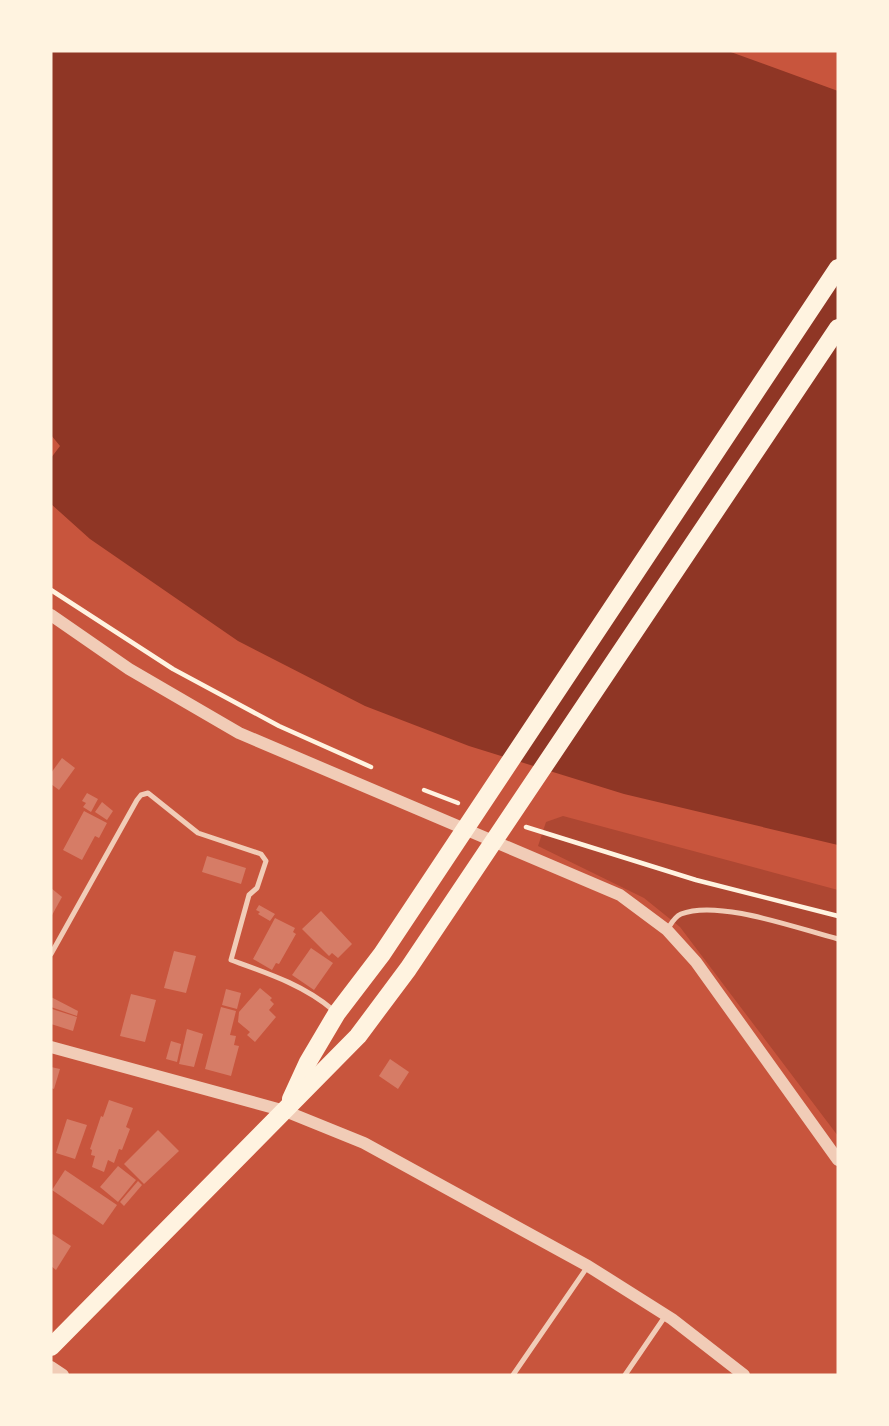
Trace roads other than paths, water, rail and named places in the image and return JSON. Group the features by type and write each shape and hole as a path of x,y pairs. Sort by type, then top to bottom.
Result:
{"main road":[{"path":"285,1111 308,1062 337,1013 383,954 838,268"},
{"path":"51,1346 358,1036 408,969 838,328"}],"street":[{"path":"51,615 129,669 239,733 620,895 667,930 696,962 838,1160"},
{"path":"51,1047 285,1111 364,1143 588,1266 666,1315 744,1375"},
{"path":"51,1367 63,1375"}],"lane":[{"path":"51,954 137,800 148,793 198,833 261,854 266,860 257,888 249,895 231,960 279,978 322,1001 337,1013"},
{"path":"667,930 673,919 681,914 712,908 838,939"},
{"path":"513,1375 588,1266"},
{"path":"625,1375 666,1315"}]}
